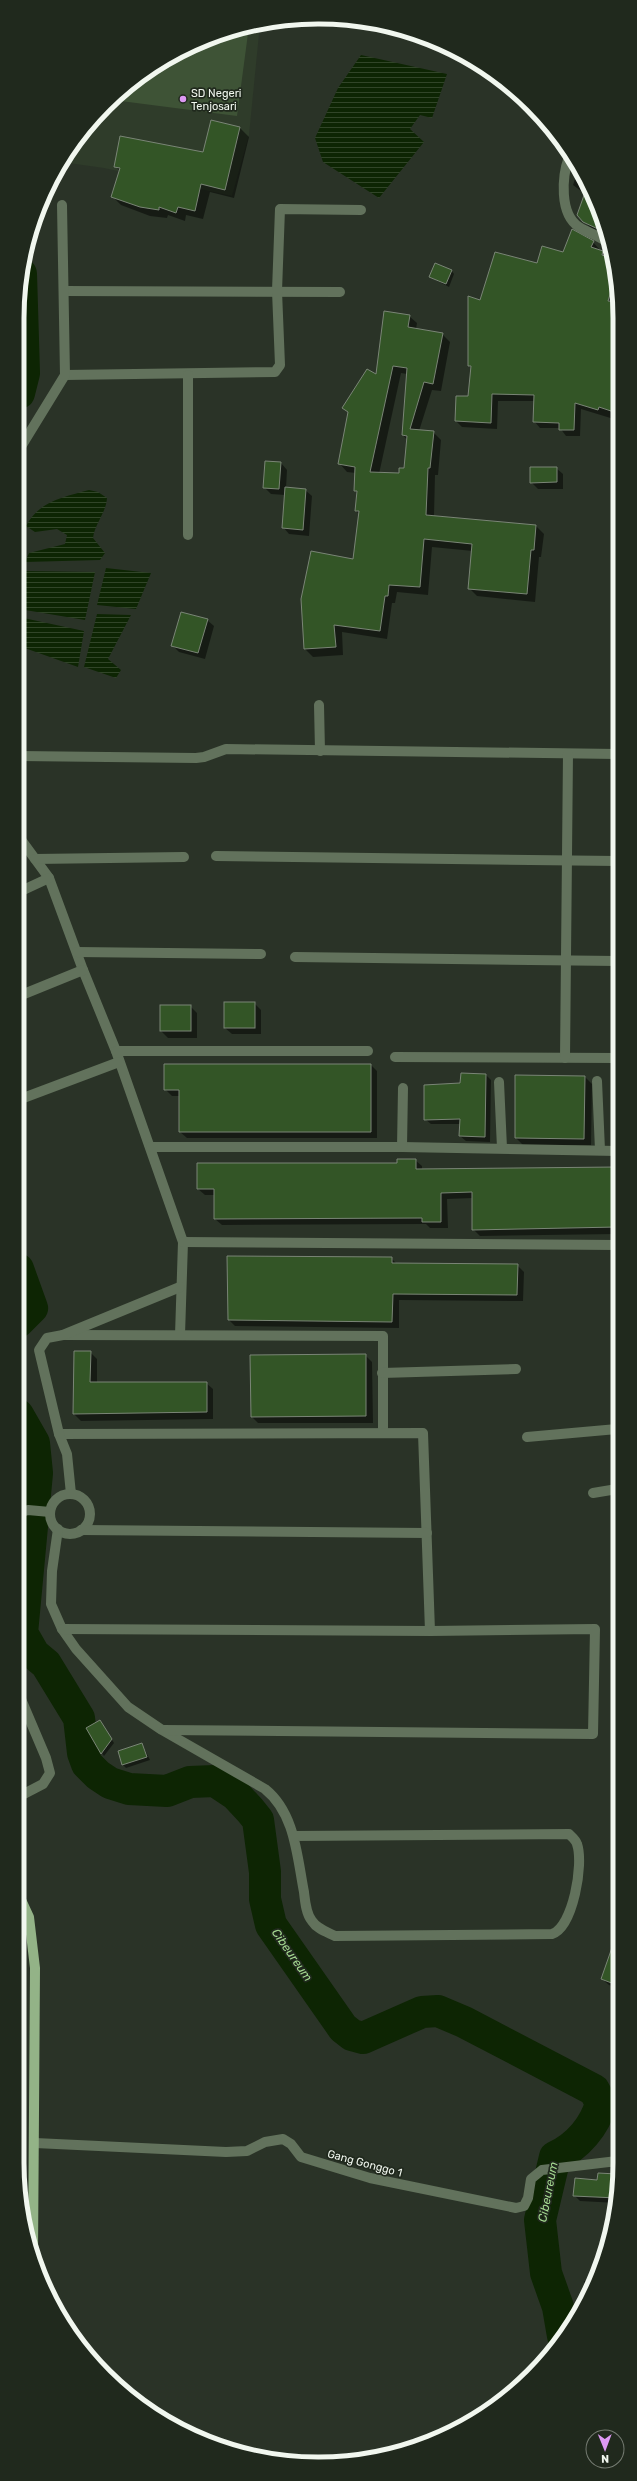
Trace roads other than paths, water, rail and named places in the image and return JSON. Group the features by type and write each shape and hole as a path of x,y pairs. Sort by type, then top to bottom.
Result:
{"main road":[{"path":"24,1906 29,1917 36,1968 33,2236"}],"street":[{"path":"568,162 564,186 569,216 578,226 602,239"},
{"path":"24,442 65,375 62,205"},
{"path":"65,375 188,375 275,372 280,365 276,291 280,209 361,210"},
{"path":"64,291 340,292"},
{"path":"188,375 188,535"},
{"path":"319,705 320,751"},
{"path":"24,756 196,758 204,757 226,749 613,754"},
{"path":"565,1058 568,754"},
{"path":"24,844 49,878 83,970 116,1051 151,1147 183,1242 180,1287 180,1336"},
{"path":"216,856 613,861"},
{"path":"35,859 184,857"},
{"path":"24,890 49,878"},
{"path":"77,952 261,954"},
{"path":"296,957 613,961"},
{"path":"24,994 83,970"},
{"path":"116,1051 368,1051"},
{"path":"395,1057 613,1058"},
{"path":"24,1098 119,1062"},
{"path":"597,1081 600,1150"},
{"path":"499,1082 502,1148"},
{"path":"402,1147 403,1088"},
{"path":"151,1147 402,1147 613,1151"},
{"path":"183,1242 613,1244"},
{"path":"63,1335 180,1287"},
{"path":"71,1494 67,1454 59,1434 39,1350 47,1338 63,1335 383,1336 383,1433"},
{"path":"382,1373 516,1369"},
{"path":"527,1437 613,1429"},
{"path":"59,1434 423,1433 430,1631"},
{"path":"593,1493 613,1490"},
{"path":"46,1512 59,1497 71,1494 86,1502 90,1517 84,1528"},
{"path":"24,1507 30,1510 46,1512"},
{"path":"24,1512 30,1510"},
{"path":"46,1512 53,1524 61,1531 84,1528 106,1530 427,1533"},
{"path":"61,1531 55,1541 51,1604 62,1629 76,1649 128,1707 162,1730 265,1789 277,1798 283,1807 293,1836 306,1907 311,1921 323,1931 335,1936 552,1934 563,1927 577,1884 579,1855 577,1842 569,1834 293,1836"},
{"path":"62,1629 430,1631 595,1629 593,1734 162,1730"},
{"path":"24,1706 46,1758 50,1773 44,1784 24,1794"},
{"name":"Gang Gonggo 1","path":"35,2143 226,2152 247,2151 265,2142 282,2139 291,2144 301,2157 370,2178 516,2208 524,2206 528,2198 530,2179 542,2170 562,2166 613,2160"}],"waterway":[{"name":"Cibeureum","path":"24,1286 32,1308 24,1316"},
{"name":"Cibeureum","path":"24,1426 34,1443 37,1473 24,1612"},
{"name":"Cibeureum","path":"24,1636 34,1654 46,1664 79,1718 83,1753 87,1764 98,1775 110,1783 129,1789 167,1791 190,1782 215,1781 236,1795 250,1810 258,1820 265,1872 265,1899 271,1925 343,2028 352,2035 363,2038 422,2012 438,2011 464,2022 594,2090 601,2103 595,2120 578,2141 555,2157 540,2220 546,2273 558,2307 562,2328"}],"place":[{"name":"SD Negeri Tenjosari","path":"183,99"}]}
